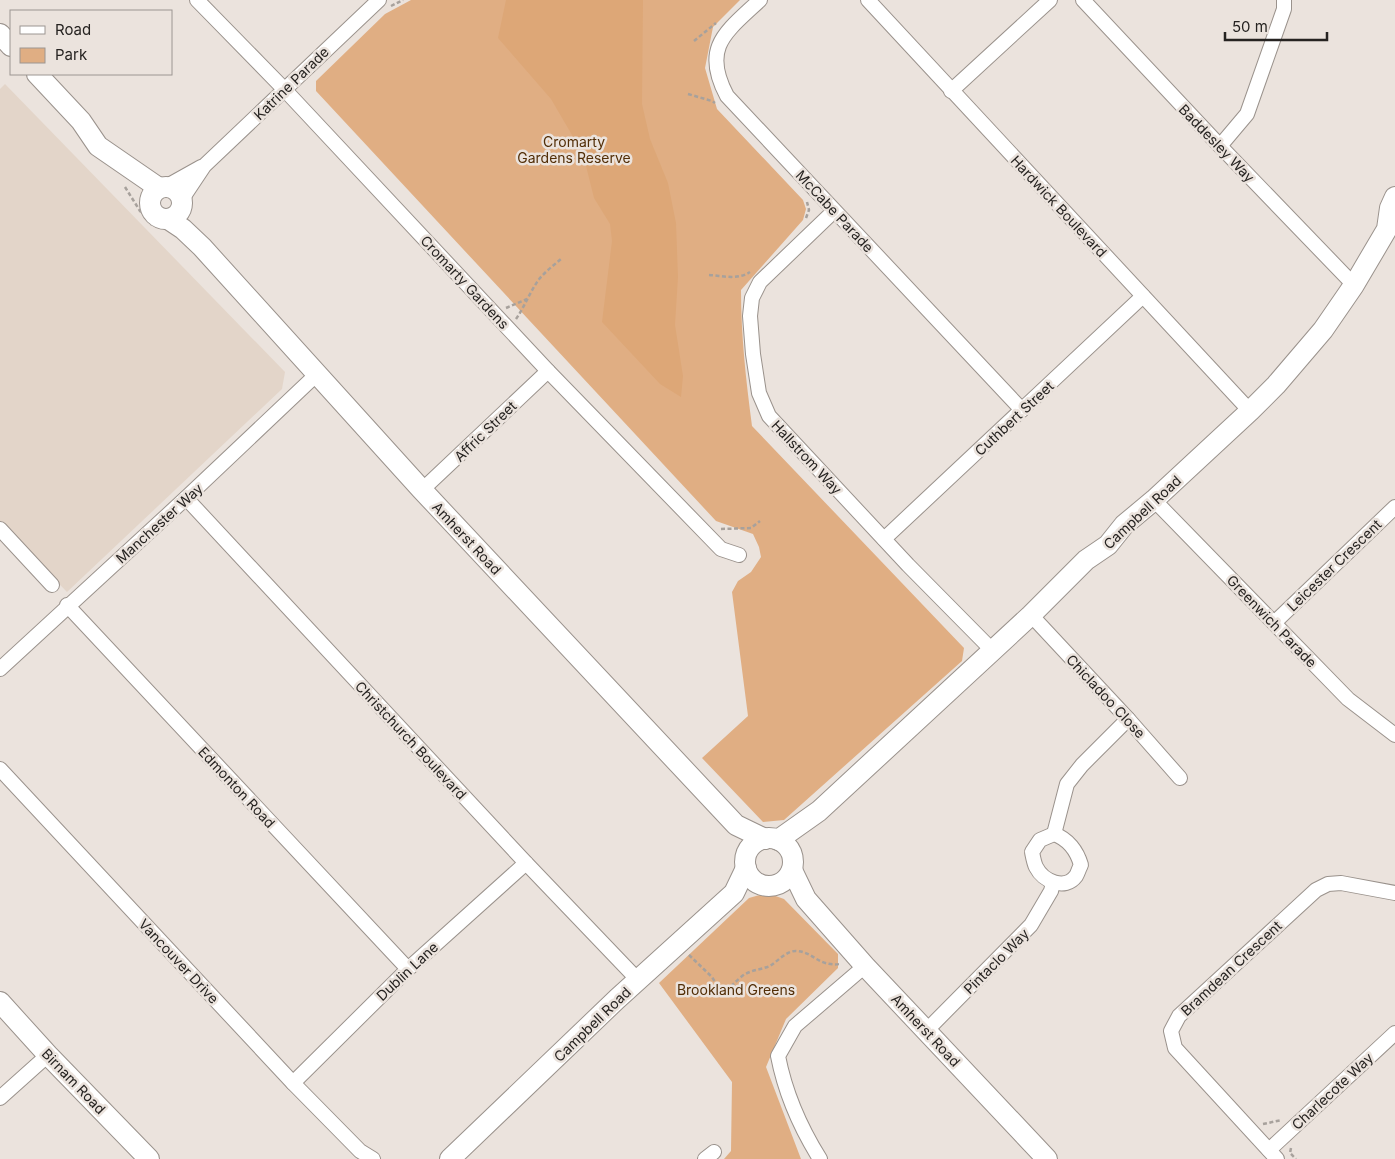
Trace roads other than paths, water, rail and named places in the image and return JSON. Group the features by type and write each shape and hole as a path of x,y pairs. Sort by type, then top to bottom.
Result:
{"main road":[{"path":"0,34 10,45"},
{"path":"38,75 81,121 98,146 159,191 174,188 179,193 178,208 160,219 150,207 159,191"},
{"name":"Campbell Road","path":"782,851 819,811 1030,615 1086,560 1108,545 1124,525 1154,500 1276,385 1319,335 1354,284 1386,229 1390,208 1395,197"},
{"name":"Amherst Road","path":"178,208 189,223 202,247 316,375 736,825 782,851 806,899 926,1031 1047,1159"},
{"name":"Amherst Road","path":"736,825 746,863 754,880 806,899"},
{"path":"746,863 748,852 752,846 782,851 788,876 769,884"},
{"name":"Campbell Road","path":"450,1159 638,980 734,893 746,863"},
{"name":"Campbell Road","path":"734,893 769,884"},
{"name":"Birnam Road","path":"0,1002 48,1055 149,1159"}],"street":[{"name":"Cromarty Gardens","path":"197,0 548,371 721,549 739,555"},
{"name":"Katrine Parade","path":"159,191 204,166 379,0"},
{"name":"McCabe Parade","path":"760,0 727,31 718,46 715,63 718,80 727,96 1022,410"},
{"name":"Hardwick Boulevard","path":"868,0 1250,411"},
{"path":"951,91 1050,0"},
{"name":"Baddesley Way","path":"1083,0 1220,146 1354,284"},
{"path":"1220,146 1248,114 1284,9 1284,0"},
{"name":"Katrine Parade","path":"178,208 204,166"},
{"name":"Hallstrom Way","path":"834,211 760,282 752,298 750,316 759,394 769,416 884,539 992,650"},
{"name":"Cuthbert Street","path":"884,539 1143,296"},
{"name":"Affric Street","path":"422,490 548,371"},
{"name":"Manchester Way","path":"0,669 186,498 316,375"},
{"name":"Christchurch Boulevard","path":"186,498 526,863 638,980"},
{"name":"Greenwich Parade","path":"1154,500 1348,699 1395,735"},
{"name":"Leicester Crescent","path":"1274,623 1395,507"},
{"path":"0,529 52,585"},
{"name":"Edmonton Road","path":"67,606 408,969"},
{"name":"Chicladoo Close","path":"1030,615 1128,719 1180,778"},
{"path":"1054,834 1067,784 1082,765 1128,719"},
{"name":"Vancouver Drive","path":"0,769 293,1083 362,1155 373,1159"},
{"path":"1054,834 1063,837 1077,854 1081,865 1076,876 1071,881 1065,884 1053,883 1040,873 1035,865 1032,852 1040,840 1054,834"},
{"name":"Dublin Lane","path":"293,1083 408,969 526,863"},
{"name":"Pintaclo Way","path":"926,1031 1031,925 1051,891 1053,883"},
{"name":"Bramdean Crescent","path":"1273,1154 1175,1048 1171,1031 1179,1016 1316,890 1328,884 1341,883 1395,893"},
{"path":"820,1159 803,1129 783,1082 778,1056 795,1026 866,966"},
{"name":"Charlecote Way","path":"1273,1154 1292,1129 1395,1033"},
{"path":"0,1098 48,1055"}],"park label":[{"name":"Cromarty Gardens Reserve","path":"574,150"},
{"name":"Brookland Greens","path":"736,989"}]}
